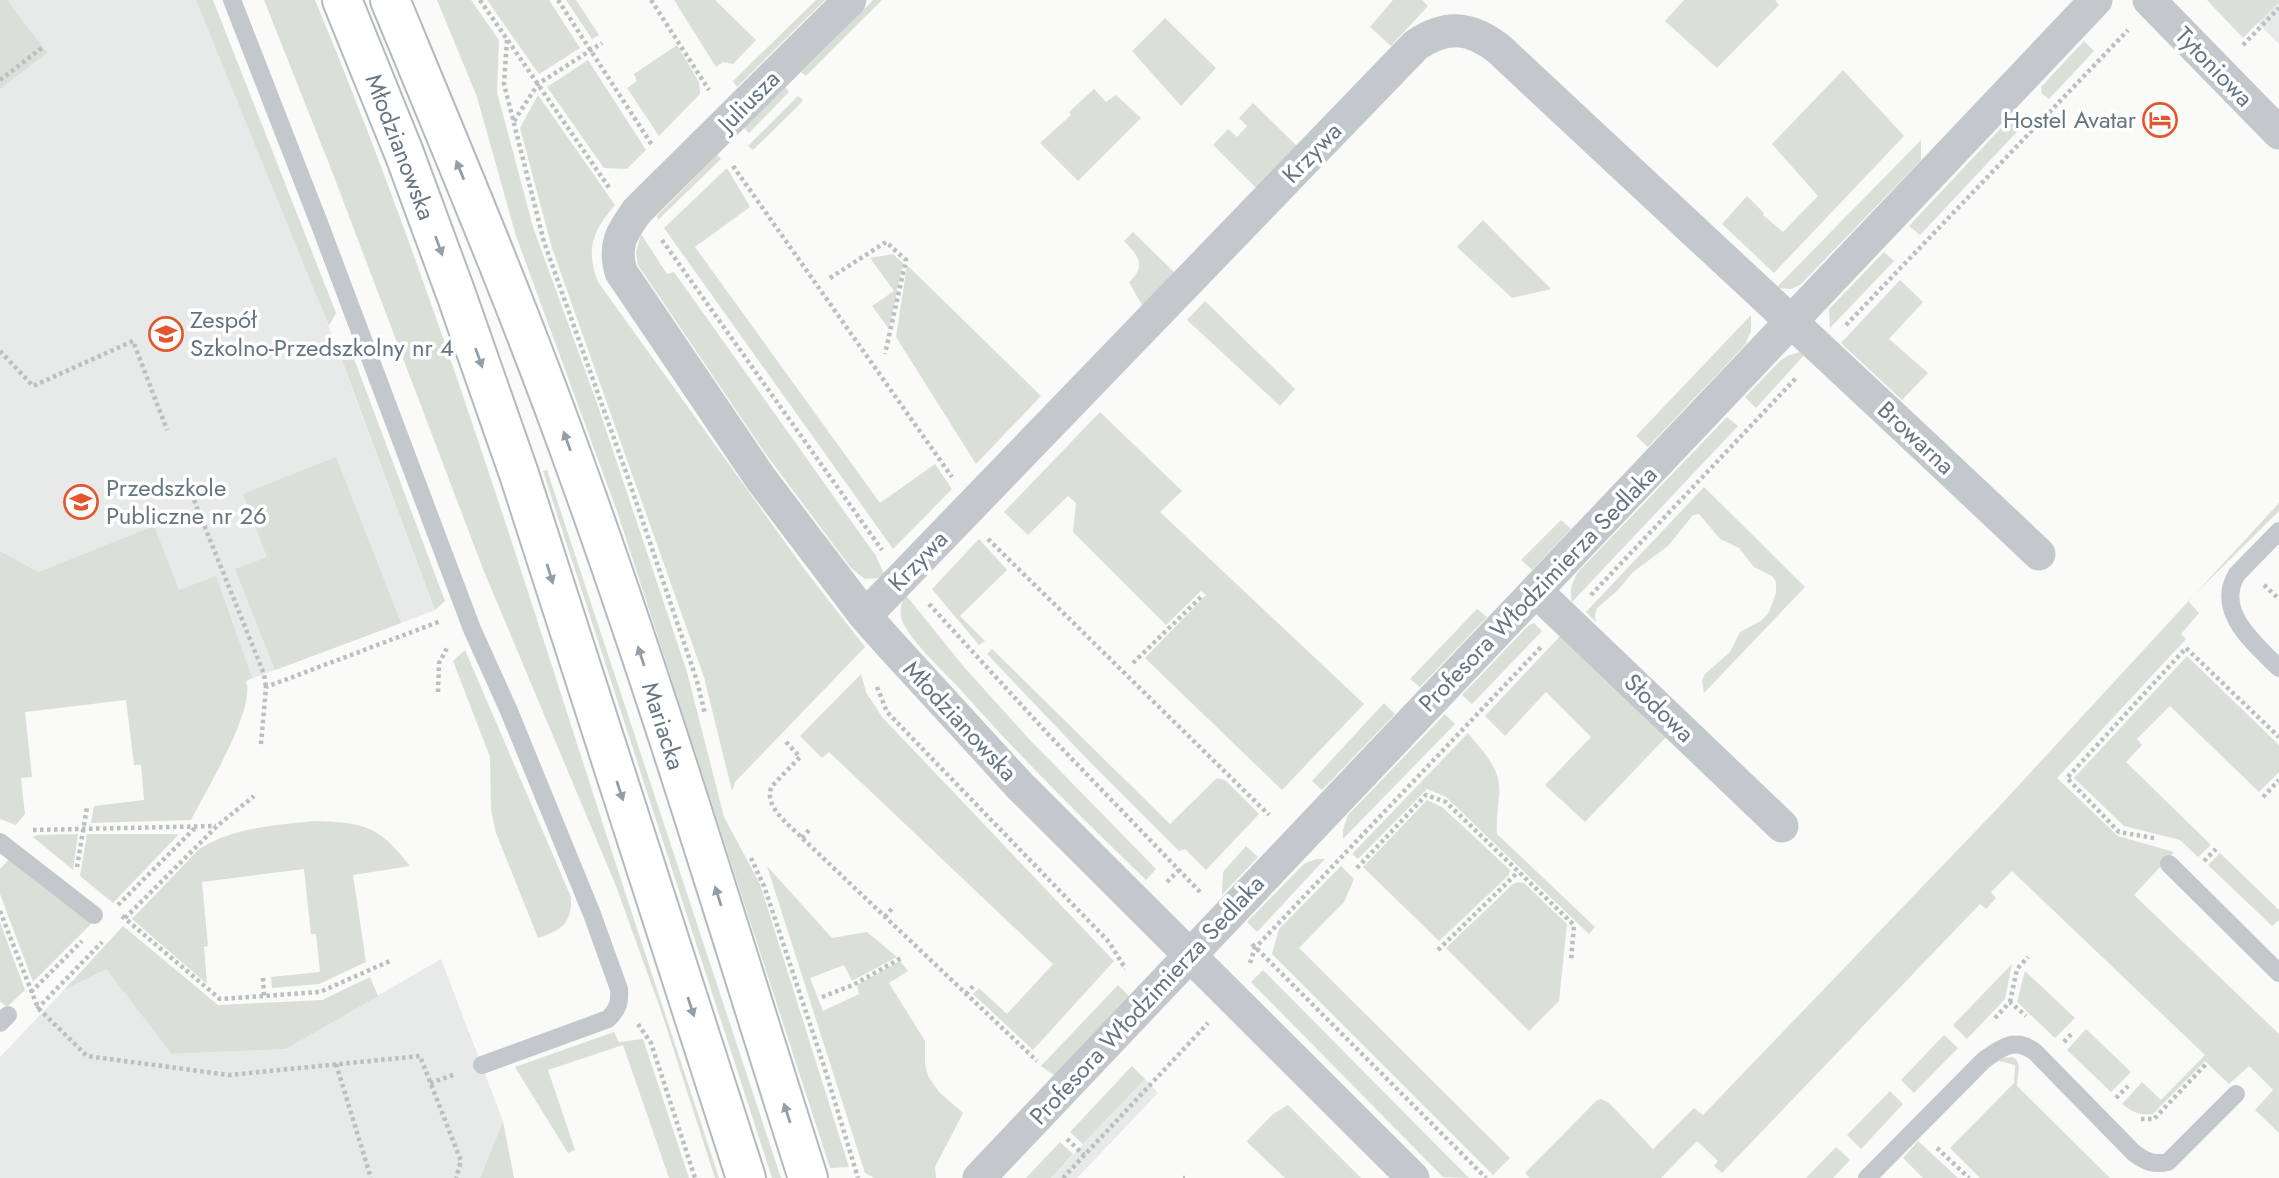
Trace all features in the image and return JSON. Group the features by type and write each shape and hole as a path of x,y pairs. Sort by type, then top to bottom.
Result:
{"main road":[{"name":"Młodzianowska","path":"342,0 404,153 519,474 746,1178"},
{"name":"Młodzianowska","path":"390,0 505,278"},
{"name":"Mariacka","path":"505,278 606,550 808,1178"}],"street":[{"name":"Juliusza","path":"639,210 850,0"},
{"name":"Profesora Włodzimierza Sedlaka","path":"979,1178 2096,0"},
{"name":"Tytoniowa","path":"2151,2 2279,133"},
{"name":"Krzywa","path":"865,615 1397,64 1427,37 1458,30 1475,33 1487,39 1792,323"},
{"name":"Młodzianowska","path":"639,210 627,223 617,248 618,261 625,280 761,479 865,615 1020,786 1413,1178"},
{"name":"Browarna","path":"1792,323 1823,349 2039,554"},
{"name":"Słodowa","path":"1536,591 1782,826"}],"lane":[{"path":"232,0 472,629 509,711 615,977 620,1002 617,1010 608,1019 482,1065"},
{"path":"2279,531 2236,574 2231,582 2230,596 2231,608 2241,629 2279,668"},
{"path":"0,842 94,915"},
{"path":"2169,864 2279,973"},
{"path":"1867,1178 1984,1060 2007,1045 2026,1045 2035,1052 2134,1153 2157,1164 2168,1161 2236,1094"}],"path":[{"path":"480,0 538,83 655,230 889,560 1056,743 1486,1178"},
{"path":"558,0 654,149"},
{"path":"651,0 711,94"},
{"path":"1217,1031 1200,1014 1226,993 1248,969 1255,947 1567,621 2151,2"},
{"path":"2242,46 2279,8"},
{"path":"507,39 504,84 544,242 627,475 697,681 706,718"},
{"path":"513,121 538,83 602,43"},
{"path":"0,80 43,47"},
{"path":"728,159 957,484"},
{"path":"830,278 886,242 906,260 885,354"},
{"path":"0,351 33,386 132,341 167,430"},
{"path":"194,500 264,674 267,687 261,744"},
{"path":"984,534 1269,815"},
{"path":"1133,663 1201,597"},
{"path":"267,687 466,611"},
{"path":"438,692 439,663 444,651 452,641 472,629"},
{"path":"2167,840 2119,832 2067,778 2186,648 2279,737"},
{"path":"873,679 887,712 1109,942 1125,968 1116,977"},
{"path":"786,742 800,757 769,792 775,810 1037,1061"},
{"path":"2263,797 2279,780"},
{"path":"1357,868 1426,795 1446,802 1574,925 1571,961"},
{"path":"27,831 217,826 254,796"},
{"path":"75,878 87,807"},
{"path":"802,838 810,829"},
{"path":"2194,857 2201,864 2216,849"},
{"path":"748,850 764,886 832,1090 858,1178"},
{"path":"1438,950 1518,872"},
{"path":"885,917 893,907"},
{"path":"0,911 38,1008 87,1056 229,1075 420,1056 461,1161 456,1178"},
{"path":"125,918 220,999 320,992 391,960"},
{"path":"822,998 853,985 903,957"},
{"path":"2010,1002 2017,969 2028,957"},
{"path":"263,978 264,996"},
{"path":"966,993 975,984"},
{"path":"620,1002 642,1027 651,1043 695,1178"},
{"path":"1063,1178 1208,1022"},
{"path":"1030,1069 1045,1052"},
{"path":"336,1064 372,1178"},
{"path":"2113,1101 2128,1086"},
{"path":"1915,1128 1969,1178"},
{"path":"1066,1138 1084,1155"}],"shaded area":[{"name":"Zespół Szkolno-Przedszkolny nr 4","path":"0,0 196,0 312,282 435,610 246,681 0,551"},
{"path":"0,0 7,0 47,53 0,89"},
{"path":"196,0 213,0 336,313 329,326"},
{"path":"264,0 315,0 353,93 456,375 719,1178 715,1178 661,1011 616,886 483,569"},
{"path":"437,0 471,0 499,40 497,92 533,227 598,406 687,672 724,817 760,884 849,1167 830,1168 618,514 516,236 477,97"},
{"path":"487,0 549,0 580,48 539,74"},
{"path":"566,0 576,0 599,35 592,39"},
{"path":"674,0 715,0 756,40 733,64 723,62 716,67"},
{"path":"816,0 825,0 737,87 733,81"},
{"path":"873,0 882,0 806,76 801,72"},
{"path":"1393,0 1422,0 1428,6 1391,46 1370,27"},
{"path":"1684,0 1775,0 1779,5 1717,68 1665,21"},
{"path":"2207,0 2279,0 2279,2 2243,38"},
{"path":"2279,0 2279,44 2258,23"},
{"path":"1165,18 1216,68 1181,106 1132,51"},
{"path":"2084,41 2094,51 2049,99 2042,94 2041,87"},
{"path":"677,45 699,82 700,94 659,136 627,88 637,81 634,74"},
{"path":"588,60 646,150 627,169 604,168 547,87"},
{"path":"1843,70 1904,136 1774,273 1722,224 1747,196 1763,215 1783,232 1818,196 1772,144"},
{"path":"785,87 789,92 749,133 744,128"},
{"path":"1094,89 1106,102 1116,95 1141,118 1078,181 1040,143 1071,115 1069,112"},
{"path":"538,95 615,205 601,223 593,240 592,259 598,282 805,570 865,647 735,782 732,791 704,677 552,248 520,128"},
{"path":"798,96 803,100 798,106 753,150 748,146"},
{"path":"1253,103 1297,146 1257,189 1213,145 1228,129 1237,137 1247,126 1239,118"},
{"path":"2015,113 2021,113 2028,120 1920,235 1909,226"},
{"path":"1921,140 1921,160 1800,285 1791,289 1776,288"},
{"path":"717,155 721,159 658,220 657,216"},
{"path":"727,168 750,207 695,247 880,503 935,464 952,489 893,549 664,228"},
{"path":"1483,220 1551,289 1512,298 1457,247"},
{"path":"1133,232 1176,274 1144,309 1129,282 1139,266 1133,251 1124,241"},
{"path":"641,234 667,274 674,272 876,556 884,574 878,578 865,579 851,568 765,453 638,265 636,252"},
{"path":"1884,252 1894,261 1830,328 1829,309"},
{"path":"893,254 903,263 889,329 872,306 894,291 870,258"},
{"path":"907,265 1041,396 976,464 896,337"},
{"path":"1900,280 1923,302 1889,339 1928,373 1902,400 1841,343"},
{"path":"1205,301 1295,389 1280,406 1187,320"},
{"path":"1751,315 1751,331 1745,345 1648,447 1636,436"},
{"path":"338,350 353,356 445,601 435,610"},
{"path":"1800,352 1805,354 1756,408 1745,397 1780,361"},
{"path":"1100,412 1182,491 1160,512 1364,704 1282,790 1145,658 1206,595 1201,591 1166,625 1073,532 1076,503 1068,496 1028,535 1004,512"},
{"path":"1727,417 1738,426 1572,602 1572,586 1579,571"},
{"path":"336,457 401,623 275,670 235,569 267,557 243,494"},
{"path":"547,470 781,1178 772,1178 543,471"},
{"path":"1704,487 1805,587 1704,693 1702,680 1705,674 1730,652 1740,632 1761,621 1769,612 1776,593 1776,582 1772,576 1754,567 1739,548 1720,539 1699,514 1693,515 1668,546 1633,572 1617,591 1597,608 1596,622 1586,612"},
{"path":"2279,503 2279,511 2195,594"},
{"path":"1561,520 1571,529 1532,570 1521,560"},
{"path":"154,526 179,590 216,576 252,678 246,681 244,711 217,771 191,820 91,823 94,806 144,800 141,765 134,765 126,700 25,712 32,777 21,778 25,814 16,825 0,819 0,551 39,572"},
{"path":"979,539 1007,570 960,616 985,641 979,645 932,589"},
{"path":"905,594 964,667 1029,739 1156,869 1146,880 1028,763 915,641 901,617"},
{"path":"2188,601 2199,613 2181,634 2186,639 2057,778 2118,836 2174,852 2134,895 2279,1034 2279,1133 2255,1110 2273,1090 2249,1066 2229,1084 2205,1061 2153,1114 2136,1113 2122,1104 2142,1082 2161,1100 2205,1055 2012,871 1991,892 1996,898 1986,909 1980,904 1722,1173 1714,1166 1718,1161 1697,1141 1661,1178 1530,1178 1525,1173 1601,1099 1609,1103 1653,1149 1694,1108 1703,1115 1995,811"},
{"path":"1477,609 1487,617 1420,687 1410,679"},
{"path":"1534,623 1542,631 1472,704 1462,695 1528,626"},
{"path":"1561,635 1668,735 1585,822 1545,785 1591,737 1546,692 1505,736 1485,716"},
{"path":"992,649 1170,824 1217,778 1225,780 1259,814 1206,870 1185,849 1179,851 1088,760 987,654"},
{"path":"465,650 571,897 570,913 564,924 538,938 496,833 491,810 490,757 453,661"},
{"path":"2187,656 2279,745 2279,772 2259,792 2170,706 2137,739 2142,745 2126,762 2211,845 2198,857 2180,840 2124,826 2074,778"},
{"path":"861,674 866,692 882,717 1114,961 1033,1050 973,994 979,988 1007,1014 1053,964 829,752 822,758 800,736"},
{"path":"1384,703 1395,714 1322,790 1312,781"},
{"path":"1445,714 1455,724 1343,839 1348,815"},
{"path":"1468,733 1490,761 1498,777 1497,834 1595,927 1589,934 1446,797 1427,789 1358,859 1352,854"},
{"path":"1427,800 1442,807 1510,870 1509,875 1439,941 1363,867"},
{"path":"316,821 347,823 370,829 389,842 410,866 353,875 366,962 319,984 272,988 271,977 320,972 316,934 311,934 304,869 202,882 208,946 204,947 207,984 132,919 199,849 212,842 256,828"},
{"path":"78,834 73,870 33,837 37,835"},
{"path":"87,834 179,834 113,903 80,876"},
{"path":"1246,846 1258,857 1222,895 1223,872"},
{"path":"2220,853 2279,910 2279,920 2272,926 2208,865"},
{"path":"10,858 92,923 33,982 0,894 0,869"},
{"path":"1325,859 1257,932 1247,922 1305,863"},
{"path":"767,866 832,938 867,932 897,957 852,981 844,965 810,978 823,1011 859,994 857,985 900,961 908,971 889,983 925,1041 928,1076 939,1092 963,1113 935,1167 936,1178 875,1178 865,1173"},
{"path":"1341,866 1354,879 1344,902 1299,948 1510,1158 1493,1175 1272,954 1279,929"},
{"path":"1518,882 1524,883 1567,924 1559,1001 1529,1031 1446,948"},
{"path":"0,922 25,990 7,1007 0,1001"},
{"path":"123,926 218,1005 322,1000 370,977 378,996 286,1049 172,1054 106,969 64,990"},
{"path":"441,959 503,1121 480,1178 0,1178 0,1057 64,990 106,969 173,1054 286,1049"},
{"path":"2012,964 2005,999 1967,1039 1953,1025"},
{"path":"1263,970 1469,1178 1443,1177 1251,982"},
{"path":"2025,971 2075,1018 2055,1038 2017,1002"},
{"path":"1118,985 1130,997 1055,1076 1041,1066"},
{"path":"2086,1029 2131,1072 2111,1092 2067,1050"},
{"path":"614,1032 619,1042 643,1039 689,1178 669,1178 623,1045 548,1070 575,1150 568,1153 515,1067"},
{"path":"1944,1035 1958,1048 1914,1093 1901,1080"},
{"path":"2012,1057 2019,1066 2017,1086 2110,1178 1980,1178 1950,1148 2014,1083 2015,1065 1999,1061"},
{"path":"1132,1066 1145,1079 1083,1144 1070,1132"},
{"path":"1145,1079 1158,1093 1077,1178 1051,1178"},
{"path":"1890,1091 1903,1104 1861,1149 1847,1135"},
{"path":"1288,1105 1361,1178 1285,1178 1249,1144 1247,1141 1273,1114"},
{"path":"503,1121 514,1178 480,1178"},
{"path":"1918,1141 1958,1178 1923,1178 1903,1158"},
{"path":"1060,1142 1073,1154 1051,1178 1026,1178"},
{"path":"1836,1147 1850,1160 1833,1178 1806,1178"}],"place":[{"name":"Hostel Avatar","path":"2160,120"},
{"name":"Zespół Szkolno-Przedszkolny nr 4","path":"166,334"},
{"name":"Przedszkole Publiczne nr 26","path":"81,502"}]}
